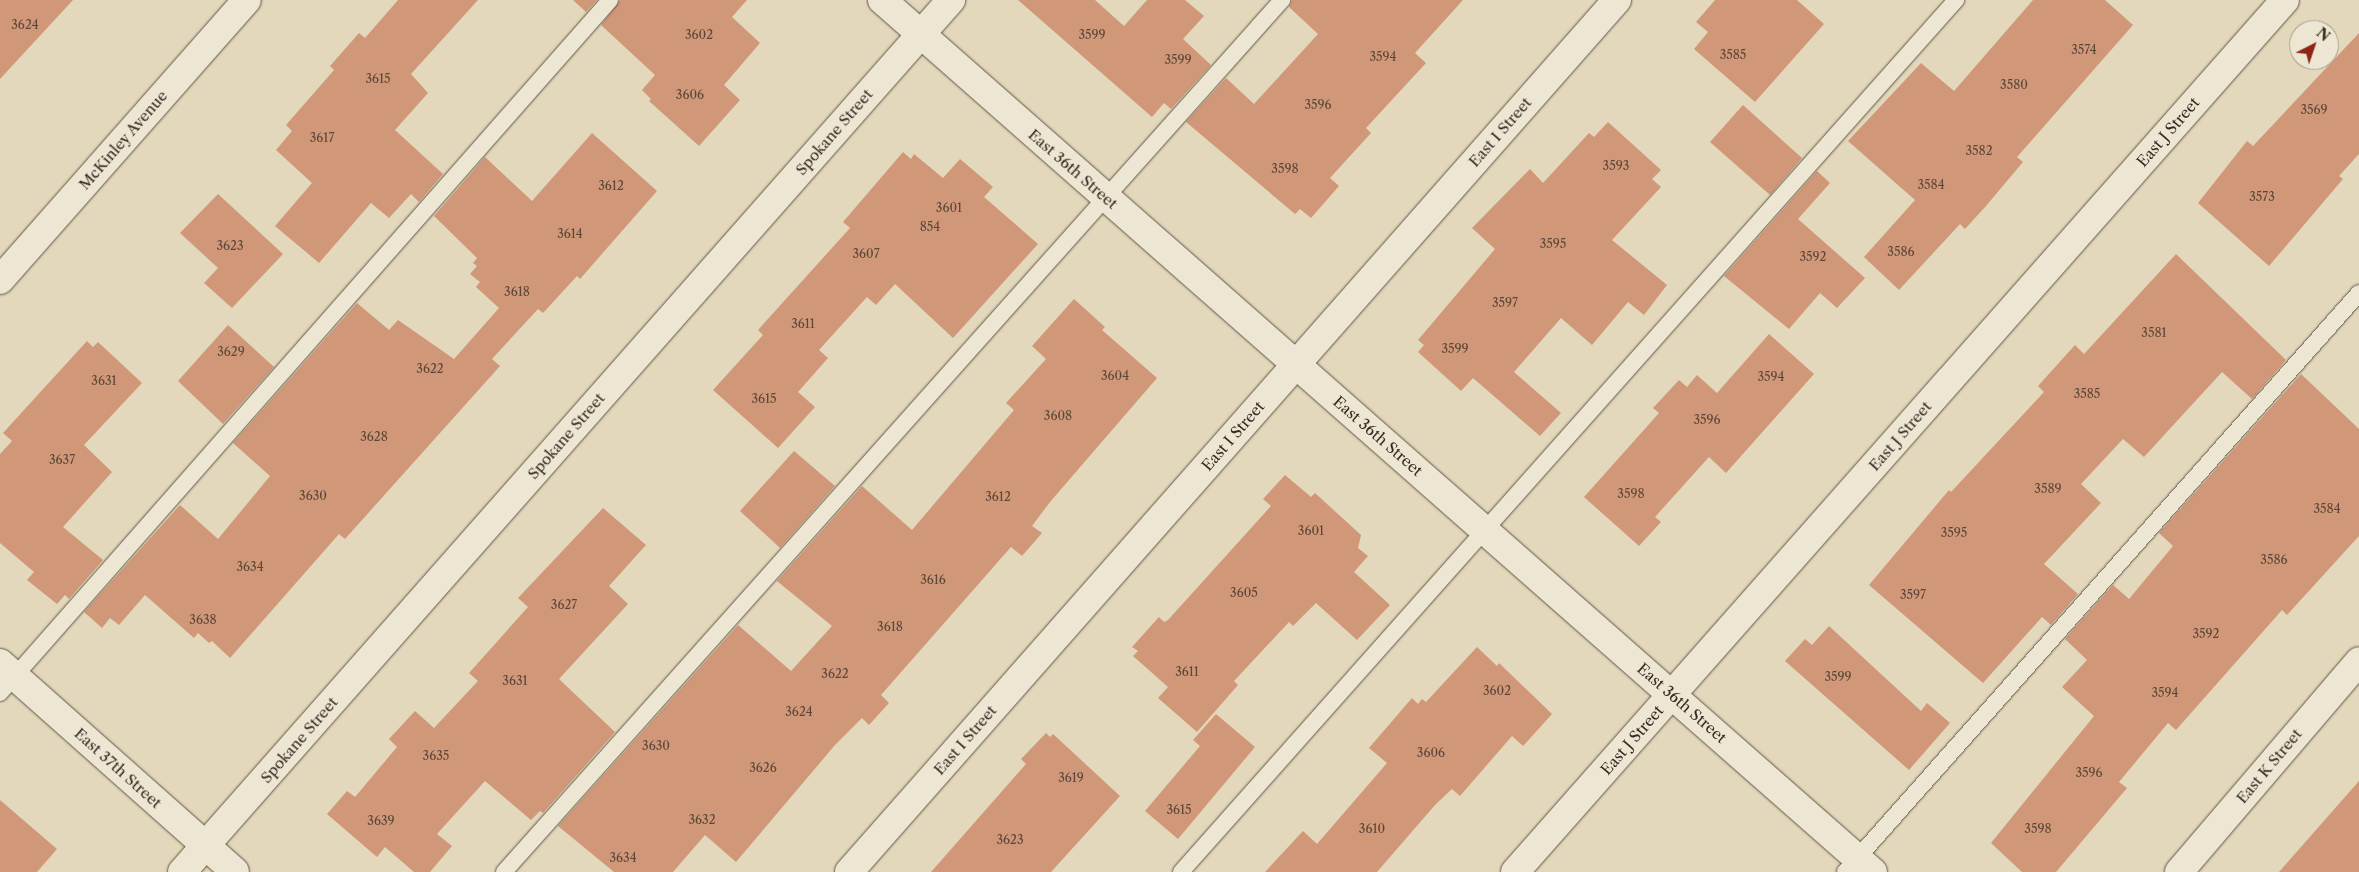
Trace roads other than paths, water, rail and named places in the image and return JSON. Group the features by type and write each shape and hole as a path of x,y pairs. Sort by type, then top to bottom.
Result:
{"street":[{"name":"McKinley Avenue","path":"0,280 247,0"},
{"name":"East 36th Street","path":"882,0 1672,694 1859,867"},
{"name":"Spokane Street","path":"182,872 951,0"},
{"name":"East I Street","path":"849,872 1617,0"},
{"name":"East J Street","path":"1515,872 2285,0"},
{"name":"East K Street","path":"2179,872 2359,661"},
{"name":"East 37th Street","path":"5,678 236,872"}],"lane":[{"path":"5,678 610,0"},
{"path":"504,872 1282,0"},
{"path":"1181,872 1956,0"},
{"path":"1859,867 2359,293"}]}
